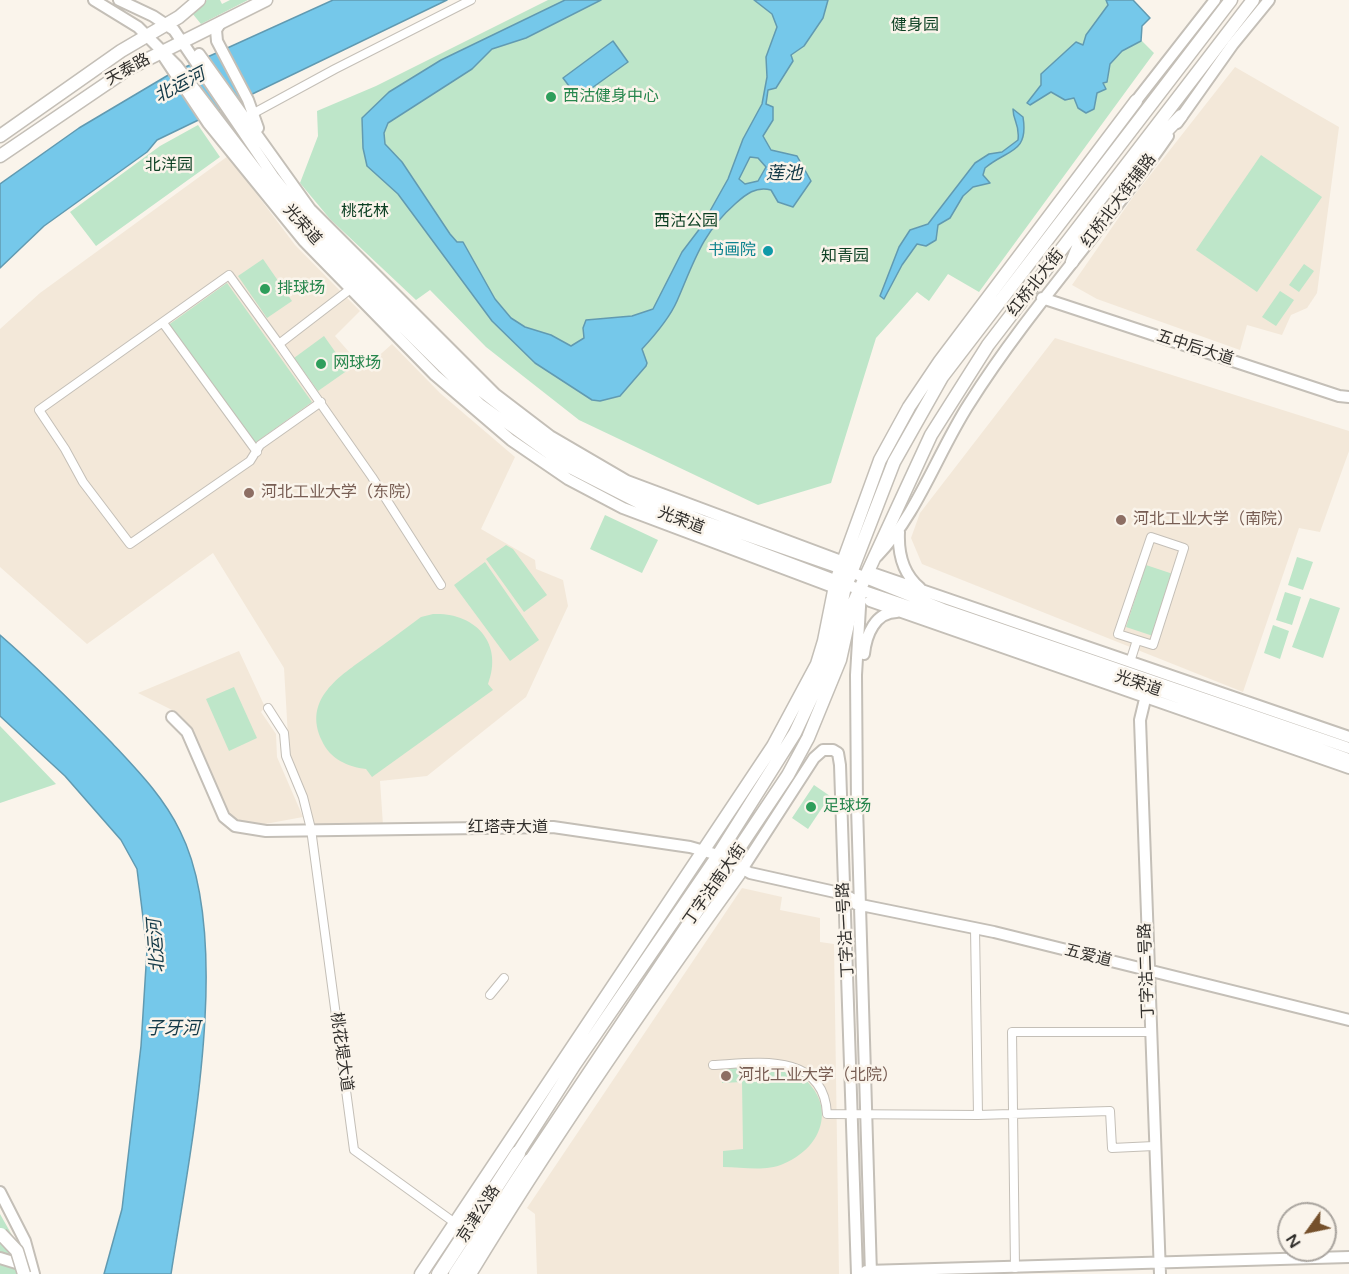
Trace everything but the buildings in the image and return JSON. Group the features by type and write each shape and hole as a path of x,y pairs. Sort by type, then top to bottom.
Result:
{"highway":[{"name":"京津公路","path":"439,1274 524,1157"},
{"name":"京津公路","path":"456,1274 524,1157"}],"main road":[{"name":"光荣道","path":"94,0 147,34 163,50 212,121 295,219 361,280"},
{"path":"119,0 166,24 183,41"},
{"name":"天泰路","path":"0,136 199,0"},
{"name":"天泰路","path":"0,156 101,85 163,50 266,0"},
{"path":"847,567 880,460 909,407 940,361 1215,0"},
{"name":"红桥北大街","path":"840,586 894,462 942,377 1101,166 1135,126 1231,0"},
{"name":"红桥北大街","path":"860,594 900,498 931,435 988,345 1092,213 1147,135 1253,0"},
{"name":"红桥北大街辅路","path":"877,556 899,531 968,405 1042,297 1072,262 1233,44 1269,0"},
{"path":"221,22 215,35 239,105 275,163 361,280 481,382 570,448 627,481 847,567 1130,662 1149,683 1349,768"},
{"name":"光荣道","path":"183,41 239,105 255,151 290,198 361,280 480,404 566,466 660,514 860,594 1149,683 1349,748"},
{"path":"1101,166 1136,101"},
{"path":"239,105 254,113 262,139"},
{"path":"1109,189 1181,116"},
{"path":"1072,262 1092,213"},
{"name":"五中后大道","path":"1042,297 1339,396 1349,397"},
{"path":"900,498 900,553 905,570 917,585 928,593"},
{"name":"光荣道","path":"868,575 943,609 1149,683 1349,759"},
{"path":"421,1274 769,753 806,688 824,641 840,586"},
{"name":"丁字沽南大街","path":"524,1157 575,1064 717,857 773,770 815,693 834,644 840,586"},
{"path":"860,594 900,612 1349,737"},
{"name":"丁字沽南大街","path":"524,1157 648,982 735,869 808,738 840,660 850,614 860,594"},
{"name":"丁字沽一号路","path":"860,594 857,692 871,1273"},
{"path":"857,692 865,645 870,630 884,615 900,612"},
{"name":"丁字沽二号路","path":"1149,683 1140,720 1159,1269"},
{"name":"红塔寺大道","path":"172,717 187,732 224,817 235,826 266,831 553,827 704,851 735,869"},
{"name":"丁字沽一号路","path":"735,869 814,758 823,750 833,750 838,753 857,1273"},
{"path":"470,1274 735,869"},
{"name":"五爱道","path":"735,869 861,904 975,928 1349,1020"},
{"path":"648,982 680,956"},
{"path":"0,1192 25,1241 30,1272"},
{"path":"0,1233 17,1251 30,1272"},
{"path":"857,1273 1015,1268 1159,1269 1349,1257"},
{"path":"0,1258 30,1272"}],"street":[{"path":"254,113 471,0"},
{"path":"321,402 260,445 250,461 130,544 83,482 66,449 39,410 229,275 321,402 441,585"},
{"path":"279,344 361,280"},
{"path":"163,323 257,452"},
{"path":"1151,537 1184,548 1153,645 1137,640 1118,634 1151,537"},
{"path":"1130,662 1137,640"},
{"name":"桃花堤大道","path":"268,708 284,733 286,756 303,797 311,829 354,1150 455,1223"},
{"path":"975,928 978,1115"},
{"path":"490,996 504,978"},
{"path":"1015,1268 1012,1032 1149,1032"},
{"path":"713,1065 784,1063 799,1069 818,1086 825,1101 827,1114 978,1115 1110,1111 1112,1148 1154,1146"}],"shaded area":[{"path":"1235,67 1339,127 1317,293 1307,308 1291,315 1282,335 1247,325 1240,350 1097,299 1072,285 1133,197"},
{"name":"河北工业大学（东院）","path":"228,156 295,245 360,311 335,336 364,369 392,344 440,393 515,457 481,529 535,560 536,569 563,580 568,606 526,697 427,776 380,781 383,825 316,833 289,754 284,668 213,553 87,644 0,567 0,329 40,293"},
{"name":"河北工业大学（南院）","path":"1055,338 1349,431 1349,451 1320,532 1299,528 1243,692 922,564 911,538 920,513"},
{"path":"239,651 265,707 261,712 276,734 277,757 303,817 265,824 238,822 227,814 193,729 178,713 138,693"},
{"name":"河北工业大学（北院）","path":"742,888 782,897 780,910 820,918 820,942 834,944 839,1274 537,1274 535,1214 527,1208"}],"green space":[{"path":"207,0 220,0 222,4 230,0 248,0 201,24 192,13"},
{"name":"西沽公园","path":"548,0 1133,0 1150,18 1142,26 1140,39 1154,53 979,292 948,274 929,301 917,292 876,338 831,483 758,505 579,420 486,347 430,290 416,300 330,219 300,183 318,136 317,111 376,86"},
{"name":"北洋园","path":"198,125 220,157 96,246 70,212 160,146"},
{"path":"1261,155 1322,197 1257,292 1196,250"},
{"name":"排球场","path":"263,259 292,301 267,318 238,276"},
{"path":"1304,264 1314,271 1299,292 1289,285"},
{"path":"227,283 312,402 252,445 167,326"},
{"path":"1280,291 1294,300 1276,326 1262,317"},
{"name":"网球场","path":"324,336 348,370 318,391 294,358"},
{"path":"605,515 658,540 642,573 590,549"},
{"path":"506,545 513,549 547,595 524,612 486,559"},
{"path":"1297,557 1313,562 1303,590 1288,585"},
{"path":"485,562 539,640 510,661 454,585"},
{"path":"1146,565 1173,574 1153,636 1126,627"},
{"path":"1285,592 1301,597 1292,625 1276,620"},
{"path":"1310,598 1340,608 1323,658 1292,647"},
{"path":"433,614 461,618 482,632 492,655 492,669 488,684 493,690 372,777 366,769 340,761 325,747 317,726 320,701 336,680 347,671 421,617"},
{"path":"1273,625 1289,631 1280,659 1264,653"},
{"path":"234,687 257,738 229,751 206,699"},
{"path":"0,726 56,784 0,803"},
{"name":"足球场","path":"814,785 830,796 808,829 792,818"},
{"path":"783,1067 800,1076 813,1088 820,1101 822,1115 819,1129 812,1143 800,1155 776,1166 723,1167 723,1151 743,1149 742,1082 722,1083 723,1068"},
{"path":"0,1214 21,1251 29,1274 0,1274"}],"water":[{"name":"北运河","path":"333,0 447,0 157,140 147,152 44,226 0,268 0,184 79,128 170,74"},
{"name":"莲池","path":"565,0 601,0 526,38 492,49 472,69 388,123 384,133 385,144 402,162 450,234 457,242 463,242 495,299 511,318 525,327 551,335 571,346 584,338 583,328 586,320 632,316 653,309 682,252 701,227 728,179 743,139 762,104 767,77 766,57 777,27 772,14 754,0 828,0 823,18 804,46 791,55 793,61 776,88 768,90 766,104 773,107 773,120 763,136 771,150 797,156 811,181 793,207 778,202 771,190 761,189 747,194 724,215 714,226 700,249 670,313 642,349 646,366 620,396 600,401 592,400 535,363 492,321 398,194 367,166 363,148 362,118 389,92 441,60","holes":["750,157 758,158 766,167 758,181 745,184 739,179"]},
{"path":"1106,0 1133,0 1150,18 1142,26 1141,41 1122,51 1110,64 1107,82 1103,83 1106,89 1097,93 1094,109 1086,113 1078,108 1074,98 1065,100 1051,92 1030,105 1027,103 1041,85 1041,74 1076,42 1083,45 1086,35 1108,5"},
{"path":"613,41 628,62 578,98 563,78"},
{"path":"1013,109 1023,117 1023,138 1019,144 985,168 983,175 990,183 973,187 963,196 950,218 938,225 936,240 926,246 917,244 902,265 884,299 880,296 899,247 910,230 928,224 975,163 989,154 1002,152 1018,140"},
{"name":"子牙河","path":"0,635 84,714 149,784 166,806 180,831 196,876 204,930 206,988 203,1049 188,1170 171,1274 104,1274 122,1209 141,1046 147,950 137,869 121,840 65,776 0,716"}],"place":[{"name":"西沽健身中心","path":"551,97"},
{"name":"书画院","path":"768,251"},
{"name":"排球场","path":"265,289"},
{"name":"网球场","path":"321,364"},
{"name":"河北工业大学（东院）","path":"249,493"},
{"name":"河北工业大学（南院）","path":"1121,520"},
{"name":"足球场","path":"811,807"},
{"name":"河北工业大学（北院）","path":"726,1076"}],"park label":[{"name":"健身园","path":"915,26"},
{"name":"桃花林","path":"365,212"},
{"name":"知青园","path":"845,257"}]}
